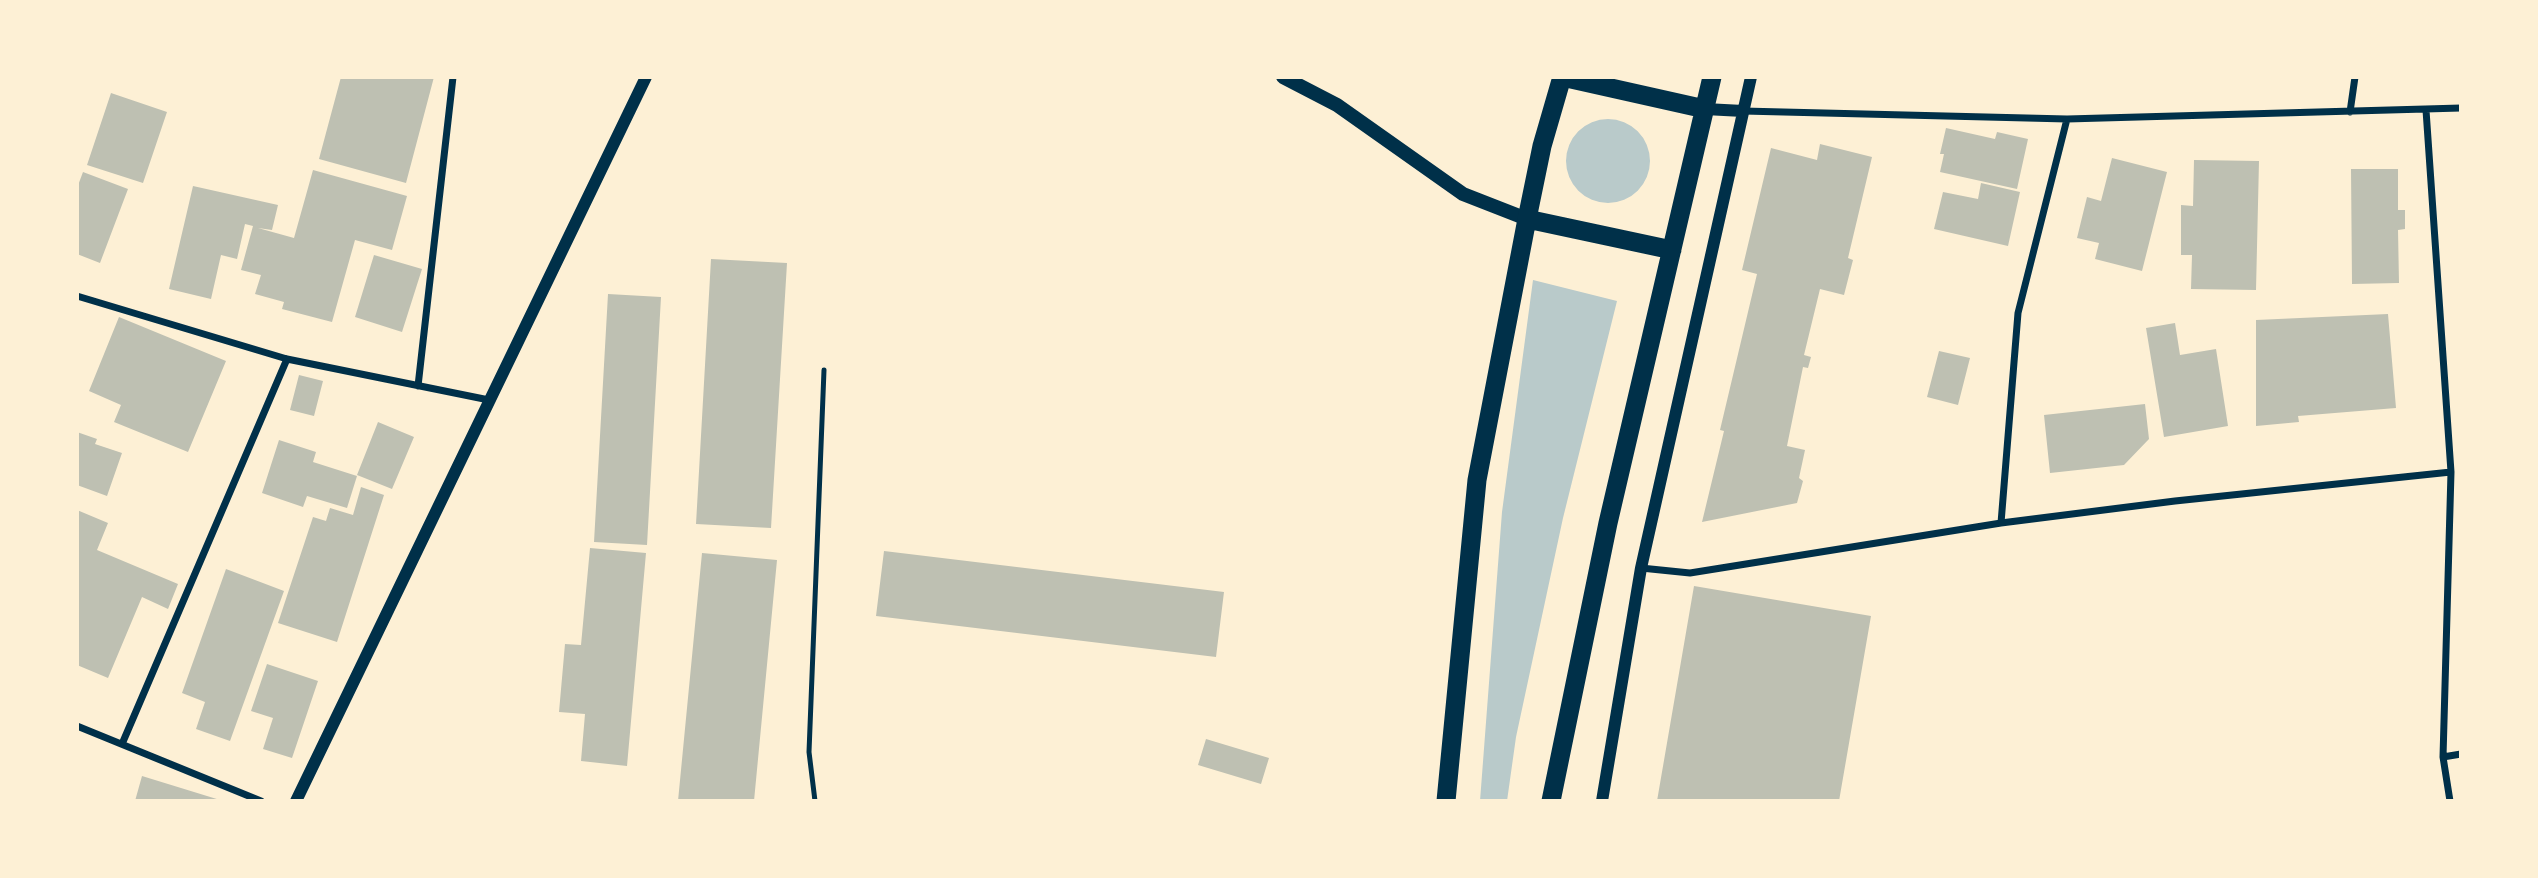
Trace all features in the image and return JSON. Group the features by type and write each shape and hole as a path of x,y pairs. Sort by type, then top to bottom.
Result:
{"highway":[{"path":"1446,801 1477,480 1542,146 1561,77 1705,108"},
{"path":"1551,801 1608,523 1712,77"},
{"path":"1527,219 1672,250"}],"main road":[{"path":"1283,77 1337,105 1463,194 1527,219"}],"street":[{"path":"418,386 453,77"},
{"path":"296,801 646,77"},
{"path":"1602,801 1641,568 1751,77"},
{"path":"2350,112 2355,77"},
{"path":"1705,108 2067,119 2461,108"},
{"path":"2426,110 2451,472 2443,757 2450,801"},
{"path":"2001,523 2018,313 2067,119"},
{"path":"78,298 287,359 489,400"},
{"path":"122,744 287,359"},
{"path":"1641,568 1690,573 2001,523 2175,501 2451,472"},
{"path":"77,726 261,801"},
{"path":"2443,757 2461,754"}],"lane":[{"path":"815,801 808,752 824,370"}],"shaded area":[{"path":"1608,119 1624,122 1638,131 1647,145 1650,161 1647,177 1638,191 1624,200 1608,203 1592,200 1578,191 1569,177 1566,161 1569,145 1578,131 1592,122"},
{"path":"1533,280 1617,301 1563,518 1516,737 1507,801 1480,801 1502,512"}],"building":[{"path":"341,77 434,77 406,183 319,159"},
{"path":"111,93 167,112 143,183 87,165"},
{"path":"1946,128 1995,139 1997,132 2028,139 2017,189 1940,172 1944,154 1940,154"},
{"path":"1820,144 1872,157 1848,258 1853,260 1844,295 1820,289 1804,355 1811,357 1808,368 1803,367 1787,446 1805,450 1799,478 1803,481 1797,503 1702,522 1724,431 1720,430 1757,274 1742,270 1771,148 1817,160"},
{"path":"2112,158 2167,172 2142,271 2095,259 2099,243 2077,238 2087,197 2101,201"},
{"path":"2194,160 2259,161 2256,290 2191,289 2192,255 2181,255 2181,205 2193,206"},
{"path":"2351,169 2398,169 2398,210 2405,210 2405,229 2398,230 2399,283 2352,284"},
{"path":"313,170 407,196 392,250 355,240 332,322 282,309 284,302 255,294 261,275 241,270 253,226 245,224 237,259 221,255 211,299 169,289 193,186 278,205 272,230 258,228 294,238"},
{"path":"83,172 128,189 100,263 77,254 77,188"},
{"path":"1981,183 2020,192 2008,246 1934,229 1943,192 1978,199"},
{"path":"374,255 422,269 402,332 355,317"},
{"path":"711,259 787,263 771,528 696,524"},
{"path":"608,294 661,297 647,545 594,542"},
{"path":"2388,314 2396,408 2298,416 2299,422 2256,426 2256,320"},
{"path":"119,317 226,361 188,452 114,422 121,405 89,391"},
{"path":"2175,323 2180,355 2216,349 2228,426 2164,437 2146,328"},
{"path":"1939,351 1970,358 1958,405 1927,397"},
{"path":"299,375 323,381 314,416 290,410"},
{"path":"2145,404 2149,439 2124,465 2050,473 2044,415"},
{"path":"378,422 414,437 392,489 357,475"},
{"path":"77,432 97,439 95,444 122,453 107,496 77,485"},
{"path":"279,440 316,452 313,462 357,476 347,508 307,496 303,507 262,493"},
{"path":"361,487 384,495 337,642 278,623 313,517 326,521 330,508 353,515"},
{"path":"77,510 108,523 97,550 178,584 168,609 142,597 108,678 77,665"},
{"path":"590,548 646,553 627,766 581,761 585,714 559,712 565,644 581,645"},
{"path":"884,551 1224,592 1216,657 876,616"},
{"path":"702,553 777,560 754,801 678,801"},
{"path":"226,569 284,591 230,741 196,729 205,702 182,693"},
{"path":"1694,586 1871,616 1839,801 1657,801"},
{"path":"267,664 318,681 292,758 263,749 273,718 251,711"},
{"path":"1206,739 1269,758 1261,784 1198,765"},
{"path":"142,776 220,800 220,801 135,801"}]}
